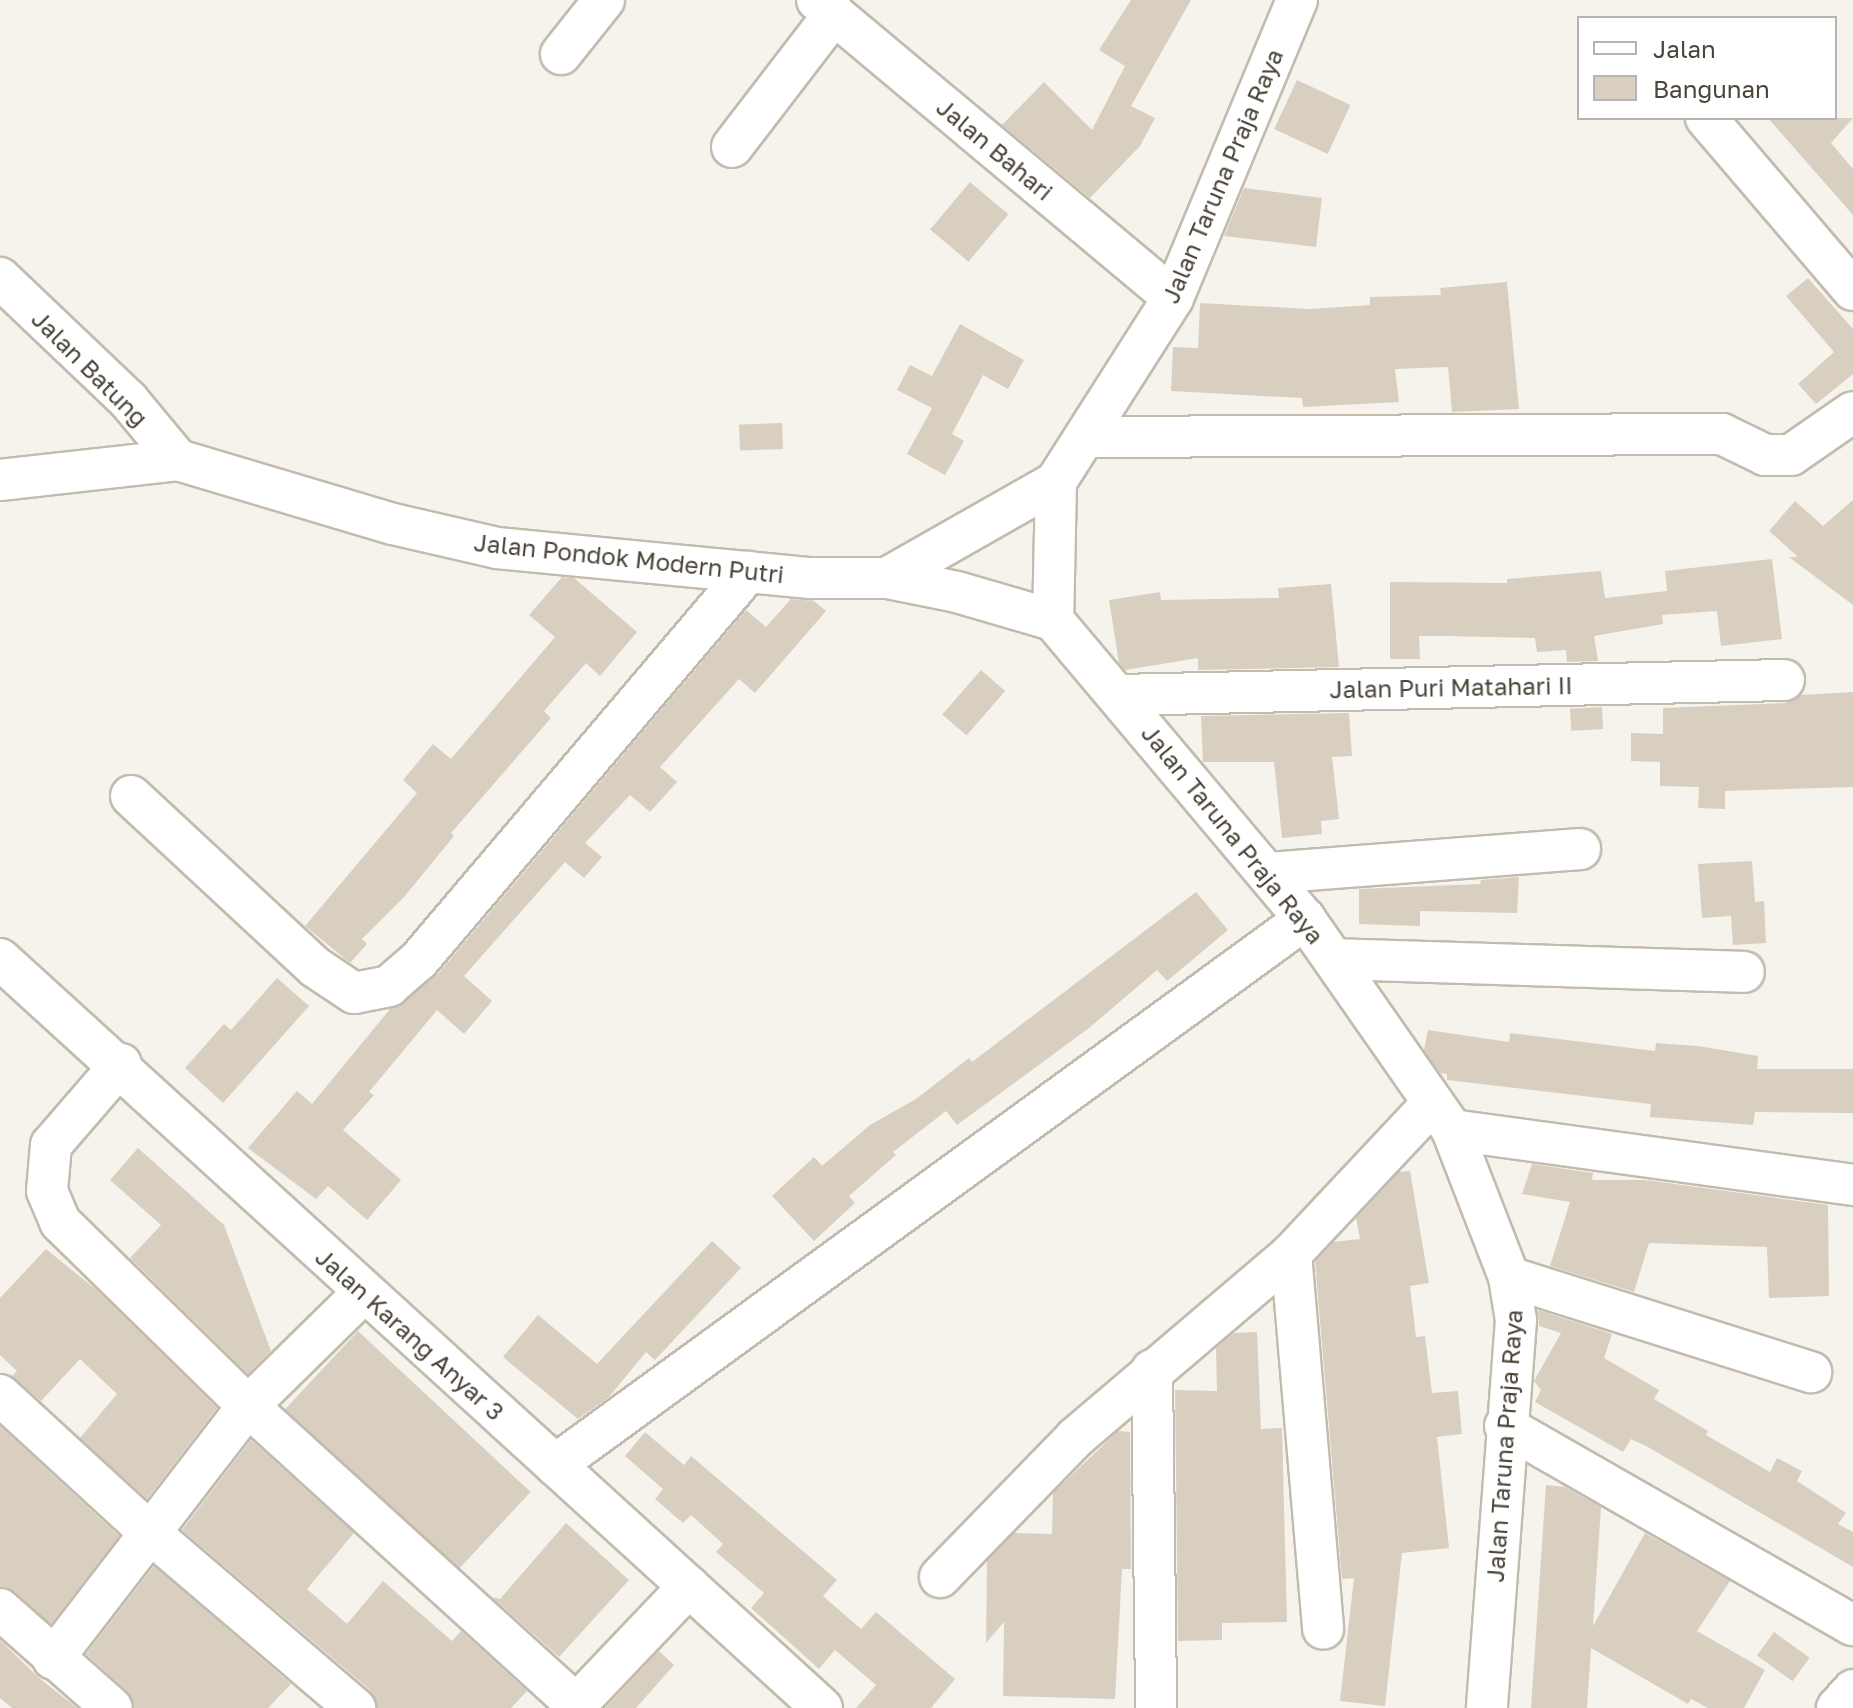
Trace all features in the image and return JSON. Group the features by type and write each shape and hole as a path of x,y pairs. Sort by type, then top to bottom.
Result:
{"street":[{"path":"561,54 604,0"},
{"name":"Jalan Taruna Praja Raya","path":"1056,482 1173,298 1297,0"},
{"path":"732,147 826,7"},
{"name":"Jalan Bahari","path":"826,7 1173,298"},
{"path":"1708,120 1853,290"},
{"name":"Jalan Batung","path":"0,278 129,401 178,460"},
{"path":"1085,437 1722,434 1765,455 1791,455 1853,412"},
{"name":"Jalan Pondok Modern Putri","path":"0,480 178,460 393,524 497,548 748,572 887,578 957,592 1053,620"},
{"path":"887,578 1056,482"},
{"path":"1053,620 1056,482"},
{"path":"131,796 315,967 354,993 389,986 419,960 748,572"},
{"name":"Jalan Taruna Praja Raya","path":"1053,620 1269,873 1334,959 1442,1117 1509,1277 1516,1320 1505,1426 1487,1708"},
{"name":"Jalan Puri Matahari II","path":"1118,695 1784,680"},
{"path":"1269,873 1580,849"},
{"path":"555,1465 1305,919"},
{"name":"Jalan Karang Anyar 3","path":"0,959 121,1064 363,1293 822,1708"},
{"path":"1334,959 1744,972"},
{"path":"121,1064 51,1145 47,1191 60,1222 248,1406 575,1706 689,1586"},
{"path":"940,1577 1075,1438 1291,1254 1442,1117 1853,1185"},
{"path":"1291,1254 1323,1629"},
{"path":"1509,1277 1811,1372"},
{"path":"53,1659 248,1406 363,1293"},
{"path":"1152,1370 1156,1708"},
{"path":"0,1395 150,1533 355,1708"},
{"path":"1505,1426 1853,1625"},
{"path":"0,1609 112,1708"},
{"path":"1837,1708 1853,1690"}],"building":[{"path":"1131,0 1191,0 1131,106 1155,118 1140,146 1090,198 1002,125 1044,82 1092,130 1125,66 1099,50"},
{"path":"1297,80 1350,105 1328,154 1274,129"},
{"path":"1853,118 1831,143 1853,169 1853,215 1770,120"},
{"path":"970,182 1008,214 968,262 930,229"},
{"path":"1244,188 1322,198 1316,247 1224,236"},
{"path":"1808,278 1853,329 1853,374 1816,404 1798,384 1834,352 1786,296"},
{"path":"1507,282 1519,409 1452,412 1448,367 1395,369 1399,402 1303,407 1302,398 1171,391 1173,347 1198,348 1200,303 1310,309 1370,305 1370,297 1441,295 1440,288"},
{"path":"960,324 1024,360 1008,389 983,375 952,434 964,441 945,475 907,454 932,408 897,390 910,365 932,376"},
{"path":"782,423 783,449 740,450 739,425"},
{"path":"1853,500 1853,605 1789,557 1798,557 1769,531 1795,501 1823,526"},
{"path":"1772,559 1782,639 1721,646 1717,611 1662,615 1663,624 1594,636 1598,661 1567,662 1566,650 1537,652 1535,638 1445,636 1419,636 1420,659 1390,659 1390,582 1507,583 1507,579 1601,571 1605,598 1667,591 1665,571"},
{"path":"562,577 574,578 637,632 600,676 586,663 544,711 551,718 451,833 454,836 404,897 362,939 367,944 350,963 305,926 417,793 403,780 433,744 451,759 555,637 529,615"},
{"path":"1331,584 1339,667 1198,670 1198,658 1125,670 1119,663 1109,600 1160,592 1161,600 1279,598 1278,588"},
{"path":"791,599 814,601 826,611 755,693 739,679 660,767 677,782 650,812 630,795 585,843 602,857 584,878 565,862 464,976 492,1001 464,1034 437,1010 369,1092 374,1095 343,1130 401,1180 367,1220 328,1186 316,1199 248,1148 297,1091 312,1104 390,1009 437,975 746,610 766,627"},
{"path":"981,670 1005,691 966,736 942,715"},
{"path":"1853,692 1853,787 1725,791 1725,809 1698,808 1699,787 1660,786 1660,762 1631,761 1631,733 1663,734 1663,708 1785,703 1801,695"},
{"path":"1602,707 1603,729 1571,731 1570,709"},
{"path":"1349,713 1352,756 1332,757 1339,819 1321,821 1322,834 1282,838 1274,762 1203,762 1201,716"},
{"path":"1752,861 1755,902 1764,901 1766,943 1733,945 1731,916 1702,918 1698,864"},
{"path":"1519,877 1517,913 1420,911 1420,926 1359,924 1359,889 1480,884 1481,880"},
{"path":"1196,892 1228,930 1167,981 1157,970 1089,1028 957,1125 946,1111 893,1152 896,1155 849,1196 855,1203 814,1241 772,1196 814,1157 822,1166 870,1125 916,1099 969,1058 972,1062"},
{"path":"277,978 309,1006 223,1103 185,1068 224,1024 231,1030"},
{"path":"1428,1030 1509,1042 1510,1033 1655,1051 1656,1043 1698,1046 1758,1056 1757,1069 1853,1069 1853,1113 1755,1112 1753,1125 1650,1117 1651,1104 1447,1080 1447,1074 1440,1073 1424,1050"},
{"path":"138,1148 224,1225 271,1351 248,1374 130,1258 161,1225 110,1180"},
{"path":"1532,1164 1593,1173 1592,1180 1646,1180 1828,1205 1829,1296 1769,1298 1767,1247 1649,1243 1634,1292 1550,1266 1570,1202 1522,1194"},
{"path":"1410,1171 1429,1283 1410,1286 1416,1337 1425,1336 1432,1393 1458,1391 1462,1434 1437,1437 1449,1548 1402,1553 1385,1706 1340,1701 1354,1578 1342,1579 1315,1262 1333,1242 1360,1239 1356,1218 1399,1172"},
{"path":"712,1241 741,1268 655,1360 646,1352 609,1397 578,1419 503,1357 538,1315 597,1364"},
{"path":"46,1249 99,1292 217,1408 147,1499 80,1438 117,1394 80,1359 41,1401 12,1376 17,1371 0,1355 0,1298"},
{"path":"1538,1310 1612,1334 1604,1358 1659,1390 1654,1399 1708,1431 1706,1435 1770,1472 1777,1458 1802,1471 1797,1481 1846,1513 1838,1524 1853,1532 1853,1567 1648,1447 1631,1439 1623,1452 1535,1402 1541,1390 1534,1381 1561,1333 1539,1326"},
{"path":"358,1331 531,1492 458,1570 285,1409"},
{"path":"1257,1332 1261,1429 1282,1428 1287,1622 1222,1623 1222,1640 1178,1641 1175,1390 1217,1391 1216,1348 1234,1333"},
{"path":"0,1426 119,1536 51,1624 15,1592 0,1587"},
{"path":"1118,1431 1130,1432 1131,1569 1122,1569 1115,1699 1003,1696 1004,1622 986,1643 987,1561 1014,1533 1052,1534 1053,1493"},
{"path":"645,1432 684,1465 691,1456 837,1580 823,1596 861,1629 876,1612 955,1679 931,1708 856,1708 876,1685 835,1650 819,1669 751,1608 764,1593 716,1552 723,1544 691,1515 683,1523 655,1499 663,1489 625,1456"},
{"path":"251,1440 354,1533 307,1589 347,1624 383,1581 452,1641 461,1631 527,1691 511,1708 377,1708 370,1690 182,1530"},
{"path":"1546,1485 1565,1487 1601,1507 1593,1626 1645,1533 1730,1581 1697,1631 1765,1670 1744,1708 1708,1708 1691,1699 1688,1704 1591,1648 1587,1708 1531,1708"},
{"path":"566,1523 629,1580 559,1657 492,1597 500,1599"},
{"path":"154,1566 291,1684 268,1708 134,1708 127,1691 86,1654"},
{"path":"1774,1632 1810,1658 1793,1681 1757,1655"},
{"path":"0,1640 38,1677 77,1708 12,1708 0,1698"},
{"path":"659,1651 674,1665 636,1708 605,1708"}]}
